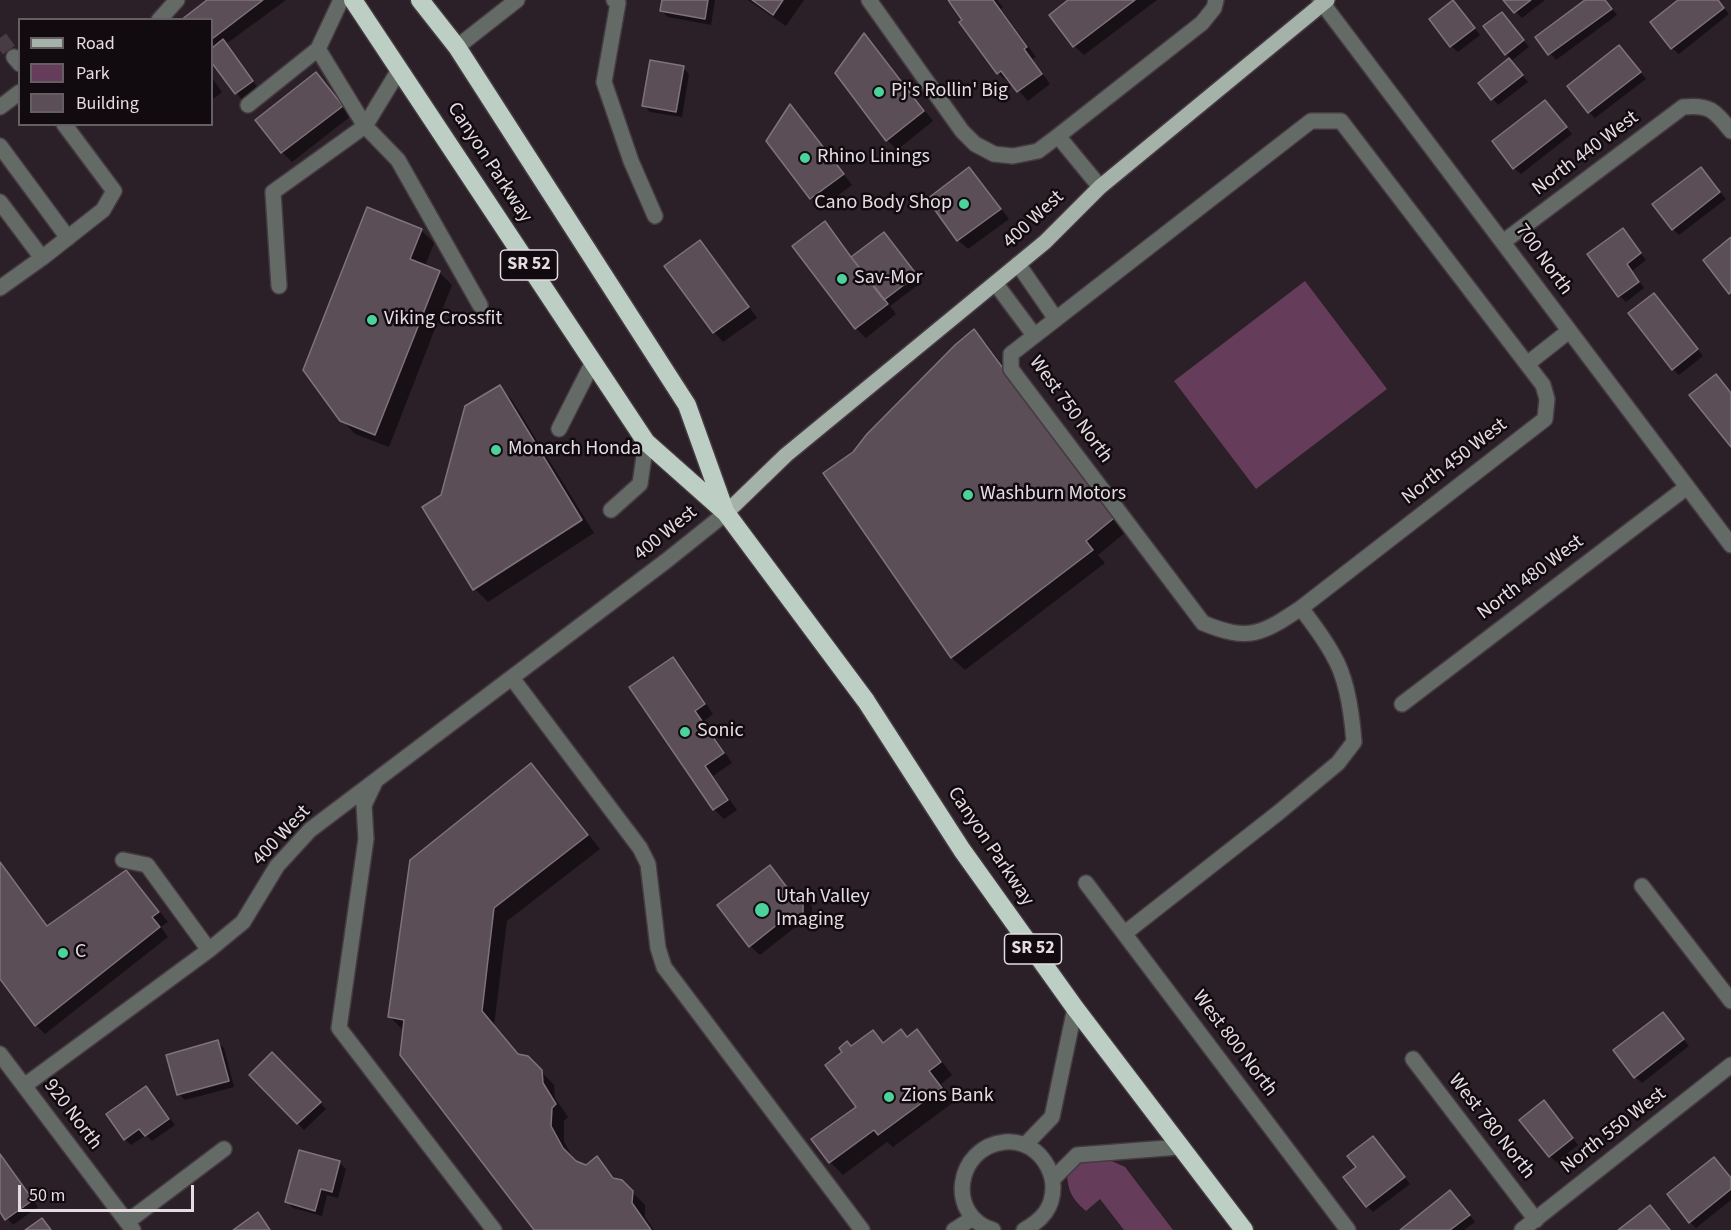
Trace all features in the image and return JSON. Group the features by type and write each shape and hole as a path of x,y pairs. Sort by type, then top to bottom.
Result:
{"highway":[{"name":"Canyon Parkway","path":"354,0 646,442 726,513 866,701 962,850 1075,1008 1244,1230"},
{"name":"Canyon Parkway","path":"420,0 456,47 687,405 726,513"}],"main road":[{"name":"400 West","path":"726,513 786,455 996,284 1045,242 1100,187 1323,1"}],"street":[{"path":"161,18 177,0"},
{"path":"248,105 318,49 341,0"},
{"path":"456,47 517,0"},
{"path":"614,0 618,3 604,82 631,161 655,216"},
{"path":"869,0 962,130 975,144 994,153 1013,156 1038,151 1058,136 1202,22 1214,8 1216,0"},
{"name":"700 North","path":"1323,1 1731,545"},
{"path":"318,49 365,126 398,160 480,305"},
{"path":"279,286 273,192 365,126 399,70"},
{"path":"0,107 18,94"},
{"name":"North 440 West","path":"1503,242 1683,107 1708,107 1731,131"},
{"path":"1034,335 1311,121 1341,121 1527,364 1569,332"},
{"path":"0,288 103,210 114,191 65,126"},
{"path":"1058,136 1100,187"},
{"path":"0,146 68,238"},
{"path":"0,202 42,258"},
{"path":"1018,264 1056,319"},
{"name":"West 750 North","path":"996,284 1034,335 1011,354 1011,369 1203,623 1235,633 1261,632 1301,608"},
{"path":"559,429 593,362"},
{"name":"North 450 West","path":"1301,608 1545,419 1547,399 1543,385 1527,364"},
{"path":"611,510 640,484 646,442"},
{"name":"North 480 West","path":"1402,704 1687,487"},
{"name":"400 West","path":"24,1086 209,950 243,922 277,866 310,831 726,513"},
{"path":"1125,933 1278,813 1338,762 1354,742 1353,722 1342,676 1334,656 1301,608"},
{"path":"512,678 640,848 648,864 658,948 664,967 862,1230"},
{"path":"377,779 364,805 366,839 339,1028 494,1230"},
{"path":"123,860 147,865 209,950"},
{"name":"West 800 North","path":"1086,883 1348,1230"},
{"path":"1642,886 1731,1001"},
{"path":"1026,1144 1052,1117 1075,1008"},
{"name":"920 North","path":"0,1054 130,1226"},
{"name":"West 780 North","path":"1413,1059 1536,1220"},
{"name":"North 550 West","path":"1522,1230 1731,1065"},
{"path":"993,1230 986,1228 973,1218 962,1194 963,1178 972,1158 984,1148 1008,1142 1026,1144 1043,1157 1053,1179 1053,1195 1048,1209 1039,1222 1024,1230"},
{"path":"1053,1179 1077,1155 1180,1147"},
{"path":"130,1226 224,1149"},
{"path":"954,1230 973,1218"}],"green space":[{"path":"1305,281 1387,389 1256,489 1174,381"},
{"path":"1105,1158 1125,1167 1173,1230 1124,1230 1100,1199 1086,1211 1077,1203 1068,1185 1067,1174 1081,1161"}],"building":[{"path":"207,0 263,0 213,38 213,18 184,18"},
{"path":"662,0 708,0 705,19 660,11"},
{"path":"752,0 783,0 773,15"},
{"path":"948,0 993,0 1027,47 1024,49 1042,74 1017,92 1001,71 997,74 959,22 962,20"},
{"path":"1068,0 1135,0 1073,47 1049,15"},
{"path":"1453,0 1475,28 1450,47 1429,19"},
{"path":"1503,0 1531,0 1514,13"},
{"path":"1585,0 1605,0 1612,9 1548,55 1535,37"},
{"path":"1678,0 1718,0 1724,8 1671,49 1650,22"},
{"path":"1502,12 1524,40 1505,55 1483,26"},
{"name":"Pj's Rollin' Big","path":"864,33 924,111 886,141 835,73"},
{"path":"223,39 253,81 235,94 213,64 213,47"},
{"path":"1619,45 1641,72 1588,113 1567,86"},
{"path":"1509,58 1523,75 1491,100 1478,83"},
{"path":"650,60 684,66 676,112 642,106"},
{"path":"316,72 343,106 281,153 255,120"},
{"path":"1545,100 1567,127 1513,169 1492,141"},
{"name":"Rhino Linings","path":"790,104 844,174 810,199 766,141"},
{"name":"Cano Body Shop","path":"969,167 1001,209 957,241 927,199"},
{"path":"1701,167 1720,192 1672,230 1652,204"},
{"name":"Viking Crossfit","path":"367,207 422,229 410,259 440,271 375,435 340,421 303,370"},
{"name":"Sav-Mor","path":"825,221 888,304 855,329 792,246"},
{"path":"1623,228 1641,253 1627,264 1639,282 1618,297 1587,254"},
{"path":"884,232 917,275 884,300 851,257"},
{"path":"1731,237 1731,292 1729,294 1703,260"},
{"path":"700,240 749,307 713,333 664,266"},
{"path":"1654,293 1698,349 1672,370 1628,313"},
{"name":"Washburn Motors","path":"974,329 1114,518 1086,541 1093,550 951,658 823,473 853,452 867,434 955,345"},
{"path":"1716,374 1731,393 1731,447 1689,395"},
{"name":"Monarch Honda","path":"500,385 582,520 473,590 422,507 441,495 465,406"},
{"name":"Sonic","path":"673,657 705,704 695,711 724,753 705,766 728,800 713,810 629,687"},
{"path":"531,763 588,835 494,908 482,1011 518,1054 528,1056 542,1070 543,1083 556,1104 552,1108 551,1126 563,1148 576,1161 586,1165 597,1156 613,1178 622,1180 633,1191 632,1203 651,1230 534,1230 400,1055 404,1020 388,1017 410,860"},
{"name":"C","path":"0,862 47,926 126,870 159,912 152,917 160,927 35,1026 0,979"},
{"name":"Utah Valley Imaging","path":"770,865 792,894 803,895 803,915 788,916 749,947 717,905"},
{"path":"1663,1012 1684,1039 1634,1078 1613,1050"},
{"name":"Zions Bank","path":"901,1029 907,1037 917,1029 941,1062 929,1071 942,1088 878,1135 874,1130 829,1163 811,1139 856,1107 825,1065 842,1052 839,1048 847,1041 851,1046 873,1030 883,1043"},
{"path":"218,1040 229,1081 177,1095 166,1055"},
{"path":"272,1052 321,1102 297,1124 249,1075"},
{"path":"146,1086 169,1119 145,1136 139,1129 124,1140 106,1114"},
{"path":"1544,1100 1573,1138 1549,1157 1519,1120"},
{"path":"1373,1136 1405,1177 1366,1207 1343,1177 1356,1167 1347,1156"},
{"path":"299,1150 340,1161 332,1192 321,1189 315,1211 285,1202"},
{"path":"0,1154 33,1200 5,1220 0,1212"},
{"path":"1714,1157 1731,1178 1731,1189 1689,1223 1667,1194"},
{"path":"1450,1190 1470,1215 1450,1230 1400,1230"},
{"path":"1650,1205 1670,1230 1618,1230"},
{"path":"258,1212 270,1230 233,1230"},
{"path":"42,1218 51,1230 25,1230"}],"tunnel":[{"path":"0,38 14,57"}],"place":[{"name":"Pj's Rollin' Big","path":"879,92"},
{"name":"Rhino Linings","path":"805,158"},
{"name":"Cano Body Shop","path":"964,204"},
{"name":"Sav-Mor","path":"842,279"},
{"name":"Viking Crossfit","path":"372,320"},
{"name":"Monarch Honda","path":"496,450"},
{"name":"Washburn Motors","path":"968,495"},
{"name":"Sonic","path":"685,732"},
{"name":"Utah Valley Imaging","path":"762,910"},
{"name":"C","path":"63,953"},
{"name":"Zions Bank","path":"889,1097"}]}
